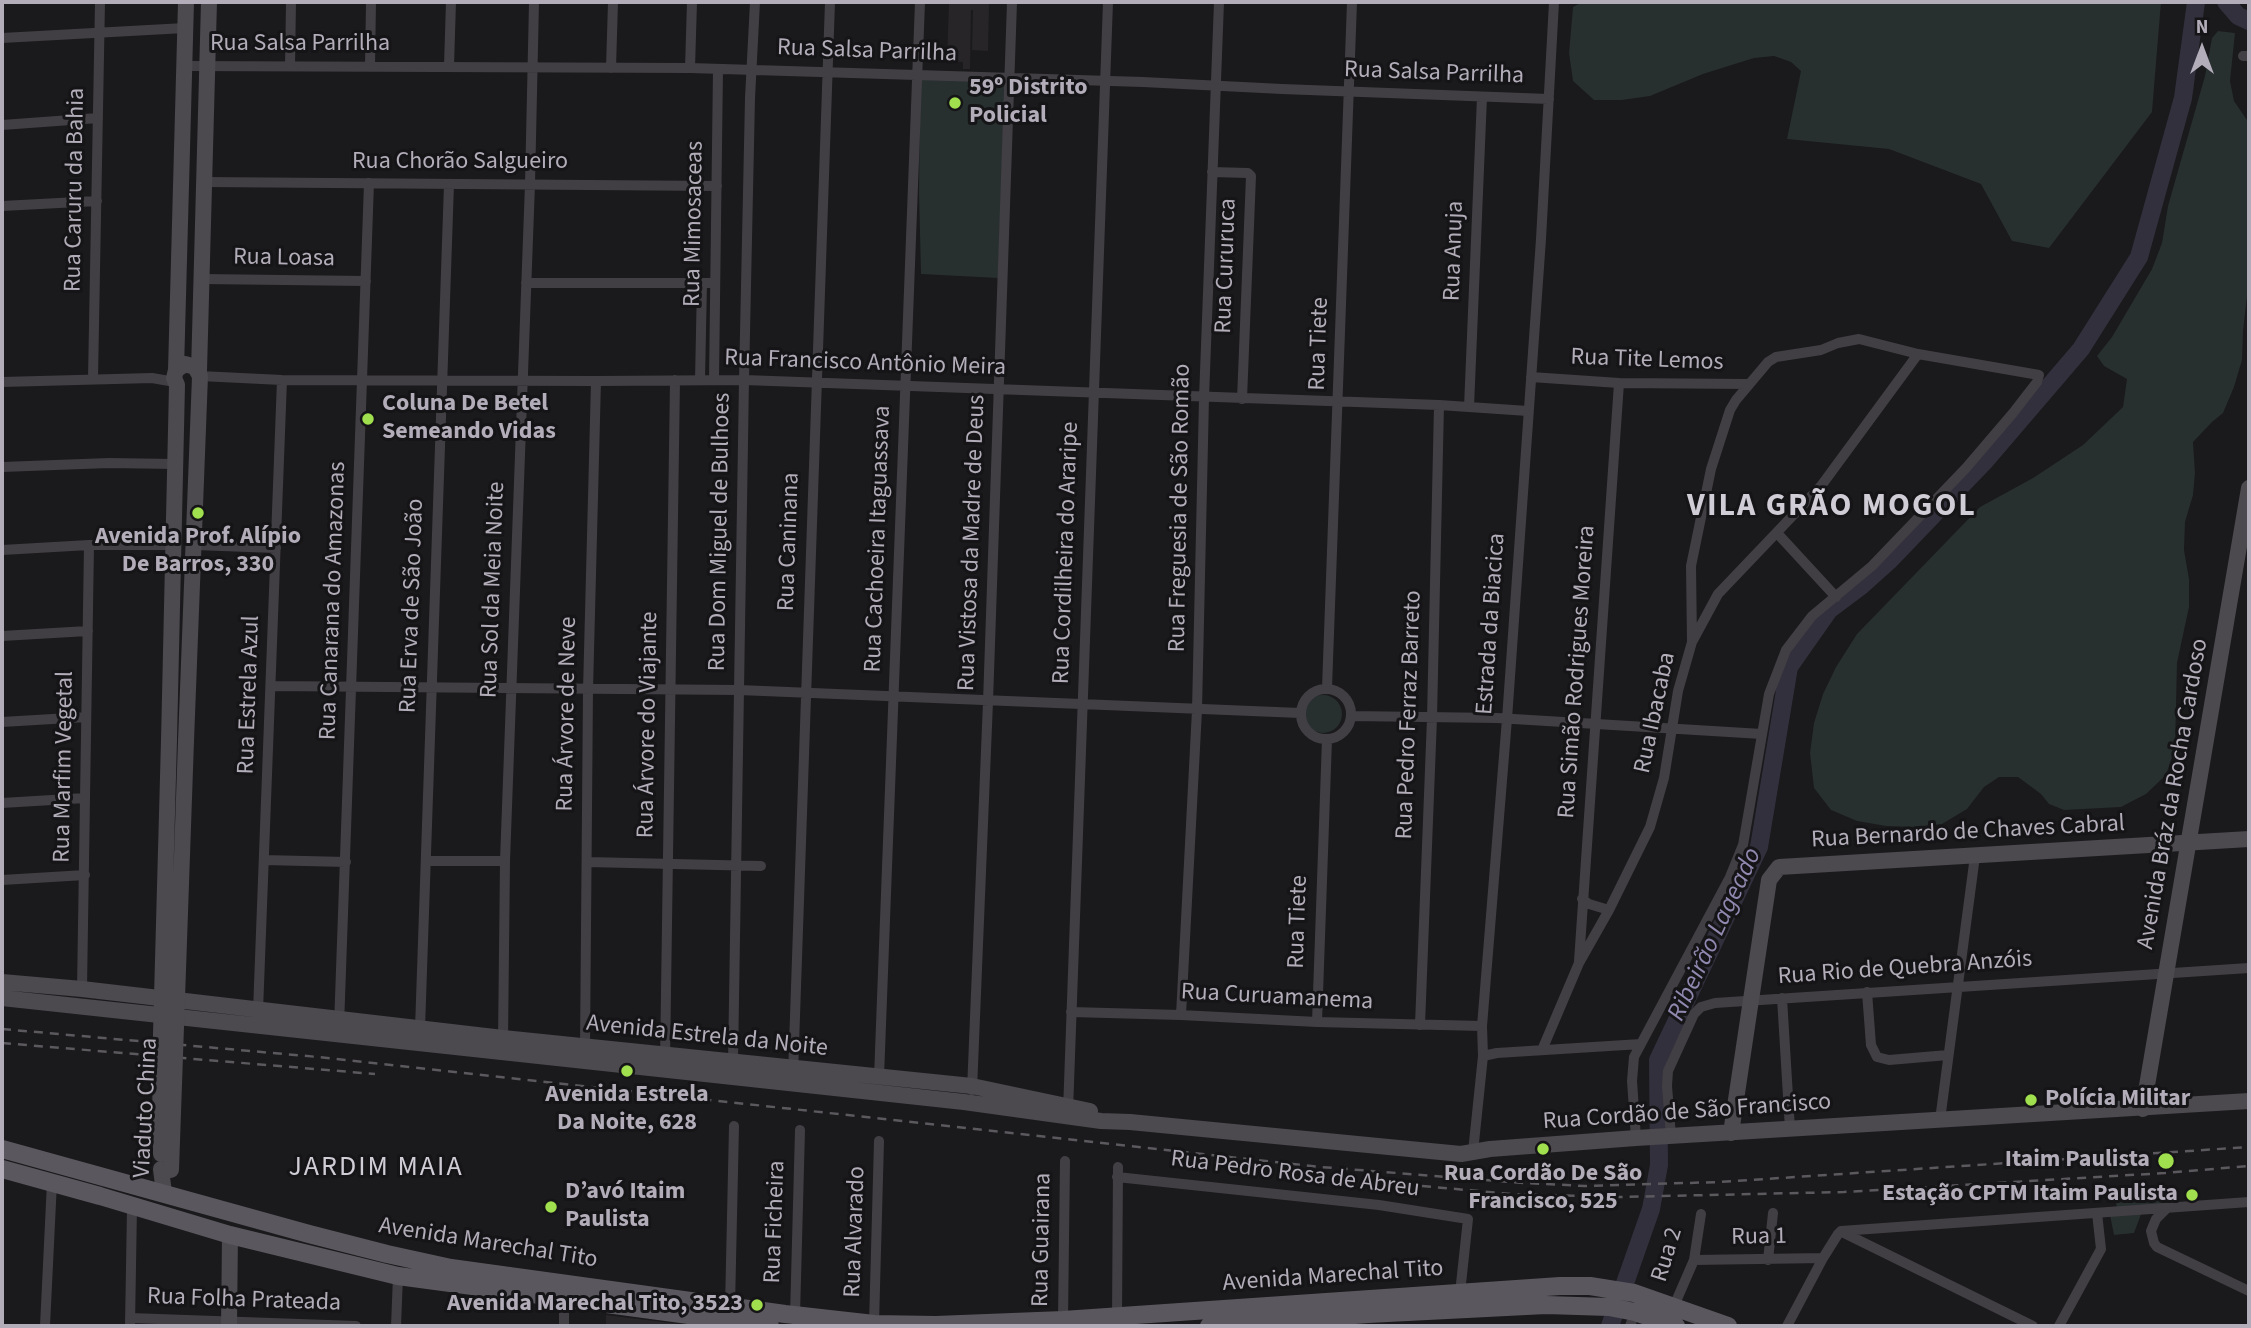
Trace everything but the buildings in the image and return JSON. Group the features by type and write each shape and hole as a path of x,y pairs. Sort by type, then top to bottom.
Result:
{"main road":[{"name":"Avenida Marechal Tito","path":"2,1149 309,1234 430,1264 710,1322 770,1326"},
{"name":"Avenida Marechal Tito","path":"2,1169 230,1235 398,1276 564,1290 874,1324 936,1326 1117,1317 1142,1321 1560,1286 1633,1293 1728,1326"},
{"path":"140,1186 153,1182 166,1172 187,1200"},
{"path":"100,1196 141,1199 164,1193 169,1208 179,1221"},
{"path":"398,1276 430,1264"},
{"name":"Avenida Marechal Tito","path":"1209,1326 1546,1305 1609,1307 1631,1316 1676,1326"}],"street":[{"name":"Rua Caruru da Bahia","path":"93,378 100,2"},
{"name":"Viaduto China","path":"166,1172 160,1070 186,2"},
{"name":"Viaduto China","path":"164,1193 195,545 209,2"},
{"path":"290,66 291,2"},
{"path":"370,66 371,2"},
{"path":"449,66 451,2"},
{"name":"Rua Sol da Meia Noite","path":"503,1046 505,861 530,184 534,2"},
{"path":"611,68 613,2"},
{"path":"690,68 692,2"},
{"name":"Rua Dom Miguel de Bulhoes","path":"733,1062 744,380 755,2"},
{"name":"Rua Caninana","path":"792,1077 830,2"},
{"name":"Rua Cachoeira Itaguassava","path":"879,1077 920,2"},
{"name":"Rua Vistosa da Madre de Deus","path":"972,1103 1012,2"},
{"name":"Rua Cordilheira do Araripe","path":"1068,1112 1108,2"},
{"name":"Rua Freguesia de São Romão","path":"1181,1015 1197,710 1204,398 1219,2"},
{"name":"Rua Tiete","path":"1327,688 1352,2"},
{"name":"Estrada da Biacica","path":"1473,1152 1483,1056 1482,1026 1531,377 1553,2"},
{"path":"2,38 185,28"},
{"name":"Rua Salsa Parrilha","path":"184,65 690,68 1105,80 1549,99"},
{"name":"Rua Mimosaceas","path":"713,379 718,69"},
{"name":"Rua Anuja","path":"1469,407 1482,97"},
{"path":"2,125 99,118"},
{"name":"Rua Cururuca","path":"1212,172 1248,173 1251,176 1242,399"},
{"name":"Rua Chorão Salgueiro","path":"204,182 717,186"},
{"name":"Rua Canarana do Amazonas","path":"339,1028 369,183"},
{"name":"Rua Erva de São João","path":"420,1029 449,184"},
{"path":"2,206 97,201"},
{"name":"Rua Loasa","path":"201,279 366,281"},
{"path":"526,283 715,283"},
{"name":"Rua Mimosaceas","path":"700,380 702,283"},
{"name":"Rua Tite Lemos","path":"1531,377 1619,383 1748,384 1776,357 1821,350 1849,340 1868,340 1917,354 2039,375 2031,391 1966,468 1893,545 1836,597"},
{"name":"Rua Ibacaba","path":"1542,1050 1579,963 1650,827 1662,788 1678,691 1692,642 1707,614 1718,594 1821,486 1917,354"},
{"path":"2,382 176,377 189,390 199,376 195,367 185,364 176,377"},
{"name":"Rua Francisco Antônio Meira","path":"199,376 282,380 713,379 1439,405 1528,411"},
{"name":"Rua Estrela Azul","path":"258,1011 282,380"},
{"name":"Rua Árvore do Viajante","path":"665,1063 675,380"},
{"name":"Rua Árvore de Neve","path":"585,1047 588,690 596,381"},
{"name":"Rua Simão Rodrigues Moreira","path":"1579,963 1619,383"},
{"path":"1692,642 1691,566 1711,469 1730,410 1748,384"},
{"name":"Rua Pedro Ferraz Barreto","path":"1420,1025 1432,718 1439,405"},
{"path":"2,467 99,463 174,464"},
{"name":"Avenida Bráz da Rocha Cardoso","path":"2143,1109 2189,843 2243,564 2249,488"},
{"path":"1640,1138 1632,1068 1634,1057 1730,877 1743,845 1769,694 1786,650 1812,616 1836,597 1777,534"},
{"path":"2,550 89,545 173,545"},
{"name":"Rua Marfim Vegetal","path":"82,989 89,545"},
{"path":"195,545 276,548"},
{"path":"1691,608 1707,614"},
{"path":"2,636 88,631"},
{"path":"272,686 740,690 1300,713"},
{"path":"1327,688 1342,694 1348,700 1352,716 1341,734 1326,739 1311,734 1302,722 1300,713 1311,692 1327,688"},
{"path":"1352,716 1507,719 1762,734"},
{"path":"2,722 86,717"},
{"name":"Rua Tiete","path":"1317,1022 1326,739"},
{"path":"2,803 86,798"},
{"name":"Rua Bernardo de Chaves Cabral","path":"1750,1000 1769,880 1775,870 1784,866 2249,839"},
{"path":"1940,1120 1975,856"},
{"path":"264,860 346,862"},
{"path":"426,861 505,861"},
{"path":"587,862 761,866"},
{"path":"2,880 85,875"},
{"path":"1582,898 1589,904 1609,910"},
{"name":"Rua Rio de Quebra Anzóis","path":"1667,1136 1668,1071 1694,1014 1701,1007 1750,1000 2249,968"},
{"name":"Avenida Estrela da Noite","path":"2,982 258,1011 339,1028 420,1029 503,1046 585,1047 665,1063 733,1062 792,1077 879,1077 972,1086 1068,1112"},
{"path":"1867,992 1871,1045 1877,1057 1889,1060 1948,1055"},
{"name":"Avenida Estrela da Noite","path":"2,998 339,1028 792,1077 972,1103 1068,1112"},
{"path":"1782,998 1790,1129"},
{"path":"1731,1133 1750,1000"},
{"name":"Rua Curuamanema","path":"1071,1012 1482,1026"},
{"path":"1483,1056 1641,1044"},
{"name":"Rua Cordão de São Francisco","path":"1068,1112 1130,1122 1461,1154 1490,1149 1667,1136 2249,1101"},
{"path":"730,1307 734,1126"},
{"name":"Rua Ficheira","path":"795,1316 800,1130"},
{"name":"Rua Alvarado","path":"874,1324 879,1141"},
{"name":"Rua Guairana","path":"1063,1320 1065,1161"},
{"name":"Rua Pedro Rosa de Abreu","path":"1117,1317 1118,1172 1468,1219 1460,1293"},
{"path":"45,1326 52,1182"},
{"path":"1841,1231 2249,1202"},
{"path":"130,1322 132,1207"},
{"path":"2167,1208 2151,1231 2157,1247 2249,1291"},
{"path":"1768,1260 1773,1213"},
{"path":"2059,1326 2101,1249 2097,1213"},
{"name":"Rua 2","path":"1674,1306 1694,1260 1701,1214"},
{"path":"1787,1326 1823,1258 1841,1231"},
{"path":"1841,1231 2034,1326"},
{"path":"229,1324 230,1235"},
{"name":"Rua 1","path":"1694,1260 1823,1258"},
{"path":"396,1326 398,1276"},
{"path":"564,1290 564,1326"},
{"name":"Rua Folha Prateada","path":"130,1322 356,1326"}],"shaded area":[{"path":"949,2 992,2 989,3 988,51 972,50 971,10 970,69 963,69 963,62 947,61"},
{"path":"1582,2 2161,2 2152,112 2049,248 2012,241 1981,184 1889,149 1787,139 1801,71 1791,62 1774,56 1754,58 1703,74 1650,96 1594,100 1573,81 1569,53 1573,7"},
{"path":"2218,31 2235,33 2230,81 2234,101 2249,123 2249,279 2242,360 2234,387 2223,413 2193,442 2195,473 2193,495 2185,522 2184,550 2189,579 2189,607 2177,663 2175,748 2166,775 2146,794 2121,807 2064,810 2049,804 2041,794 2018,777 1999,777 1984,787 1967,809 1942,824 1886,826 1857,821 1831,810 1814,788 1810,753 1814,723 1823,694 1836,667 1857,634 1980,507 2033,478 2083,445 2123,407 2127,379 2104,366 2097,356 2112,337 2152,269 2162,243 2168,206 2205,76 2212,38"},
{"path":"920,77 1005,82 998,278 921,274"},
{"path":"1323,695 1336,701 1342,714 1336,727 1323,733 1310,727 1304,714 1310,701"},
{"path":"2164,1187 2165,1207 2143,1209 2134,1233 2114,1235 2110,1215 2117,1210 2115,1192"},
{"path":"606,1315 695,1326 606,1326"}],"waterway":[{"name":"Ribeirão Lageado","path":"1610,1326 1651,1209 1659,1165 1658,1060 1759,847 1789,667 1829,610 1890,560 1986,460 2081,349 2139,257 2183,98 2196,2"},
{"path":"2226,2 2238,16 2249,21"}],"railway":[{"path":"2,1029 318,1057 1321,1167 1524,1183 1585,1186 1720,1182 2249,1147"},
{"path":"2,1043 375,1074"},
{"path":"1422,1186 1511,1194 1619,1197 1844,1192 2249,1166"}],"place":[{"name":"59º Distrito Policial","path":"955,103"},
{"name":"Coluna De Betel Semeando Vidas","path":"368,419"},
{"name":"Avenida Prof. Alípio De Barros, 330","path":"198,513"},
{"name":"Avenida Estrela Da Noite, 628","path":"627,1071"},
{"name":"Polícia Militar","path":"2031,1100"},
{"name":"Rua Cordão De São Francisco, 525","path":"1543,1149"},
{"name":"Itaim Paulista","path":"2166,1161"},
{"name":"Estação CPTM Itaim Paulista","path":"2192,1195"},
{"name":"D’avó Itaim Paulista","path":"551,1207"},
{"name":"Avenida Marechal Tito, 3523","path":"757,1305"}],"district":[{"name":"VILA GRÃO MOGOL","path":"1832,508"},
{"name":"JARDIM MAIA","path":"376,1169"}]}
